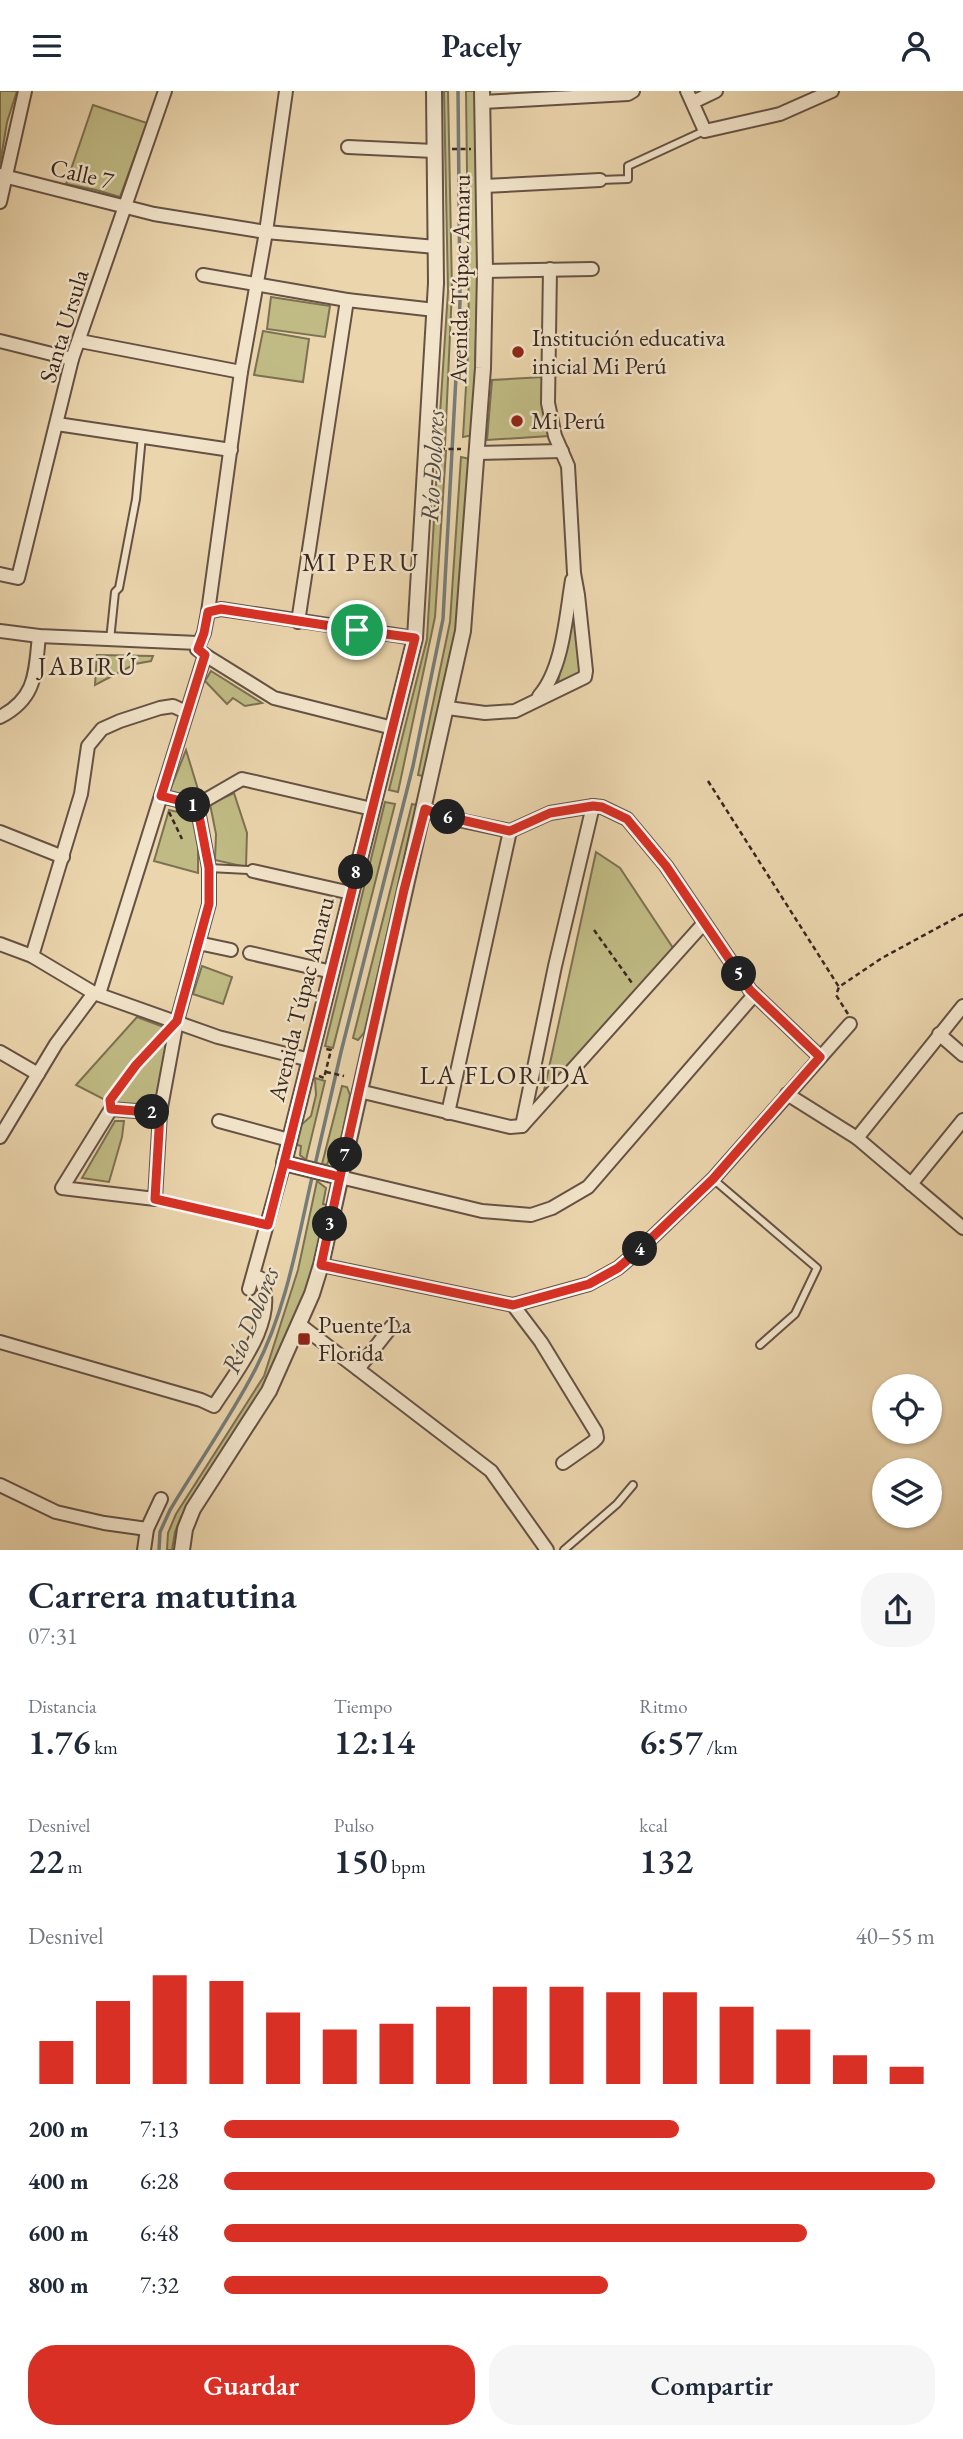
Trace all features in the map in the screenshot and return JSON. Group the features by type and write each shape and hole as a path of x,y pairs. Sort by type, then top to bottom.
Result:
{"street":[{"path":"0,202 3,176 25,91"},
{"name":"Santa Ursula","path":"0,574 18,577 72,359 164,91"},
{"path":"286,91 266,232 241,372 208,612 198,649 274,698 393,727"},
{"name":"Avenida Túpac Amaru","path":"249,1290 289,1164 289,1140 415,638 435,310 434,91"},
{"path":"716,91 690,97 705,131 780,114 832,91"},
{"path":"483,97 630,92"},
{"name":"Avenida Túpac Amaru","path":"182,1550 188,1519 199,1498 269,1391 299,1324 321,1265 336,1176 359,1091 448,708 463,631 483,368 483,97"},
{"path":"348,147 434,151"},
{"name":"Calle 7","path":"3,176 155,214 266,232 436,247"},
{"path":"484,185 600,180"},
{"path":"448,708 503,713 515,711 585,677 574,573 568,466 555,436 548,403 550,269"},
{"path":"485,271 592,269"},
{"path":"203,275 347,300 435,310"},
{"path":"298,622 347,300"},
{"path":"0,341 72,359"},
{"path":"80,341 241,372"},
{"path":"57,424 231,450"},
{"path":"477,453 562,451"},
{"path":"536,700 547,687 556,666 574,573"},
{"path":"208,612 221,609 415,638"},
{"path":"0,631 39,636 198,643"},
{"path":"0,717 15,709 28,695 34,678 39,636"},
{"path":"0,1137 56,1044 97,994 164,801 186,712 205,655"},
{"path":"32,956 81,794 88,746 102,729 160,708 173,706 186,712"},
{"path":"164,801 197,805 242,779 372,809"},
{"path":"160,1113 111,1109 62,1188 155,1199 160,1113 177,1021 209,904 209,868 197,805"},
{"path":"425,809 510,831 550,813 593,806 602,807 627,819 678,883 754,995 820,1057"},
{"path":"522,1126 555,966 593,806"},
{"path":"448,1113 510,831"},
{"path":"0,832 63,857"},
{"path":"250,870 351,893"},
{"path":"359,1091 510,1127 522,1126 704,923"},
{"path":"198,943 231,950"},
{"path":"0,944 32,956 97,994 218,1037 310,1060"},
{"path":"250,953 332,972"},
{"path":"289,1164 482,1211 531,1215 552,1208 588,1187 754,995"},
{"path":"856,1138 963,1006"},
{"path":"321,1265 513,1305 589,1284 618,1268 713,1179 850,1024"},
{"path":"939,1034 963,1055"},
{"path":"0,1052 38,1074"},
{"path":"787,1094 856,1138 962,1226"},
{"path":"911,1184 963,1120"},
{"path":"219,1121 289,1140"},
{"path":"0,1342 214,1406 244,1356 252,1348 265,1313 264,1287 260,1278 254,1276"},
{"path":"513,1305 541,1342 596,1432 597,1438 593,1443 563,1462"},
{"path":"299,1324 491,1471 547,1550"},
{"path":"358,1369 392,1326"},
{"path":"0,1485 56,1512 147,1529"},
{"path":"144,1550 147,1529 161,1499"}],"lane":[{"path":"600,180 628,179 628,166 705,131"},
{"path":"110,639 115,592 119,588 136,499 142,436"},
{"path":"209,868 250,870"},
{"path":"713,1179 817,1268 795,1314 760,1345"},
{"path":"155,1199 268,1225"},
{"path":"564,1550 617,1504 633,1485"}],"path":[{"path":"452,149 470,149"},
{"path":"438,449 461,449"},
{"path":"708,781 839,987"},
{"path":"164,801 182,839"},
{"path":"850,1024 849,1016 836,995 839,987 882,958 963,914"},
{"path":"594,930 631,979 634,990"},
{"path":"111,1109 110,1100 136,1065 161,1039"},
{"path":"316,1075 324,1077 331,1050 321,1048"},
{"path":"326,1072 344,1076"}],"shaded area":[{"path":"0,91 17,91 7,122 0,164"},
{"path":"444,91 448,91 452,290 445,445 438,445 448,291"},
{"path":"466,91 475,91 478,272 473,435 463,437 469,336"},
{"path":"93,105 147,123 120,197 66,184"},
{"path":"271,297 330,306 325,337 267,329"},
{"path":"263,331 309,339 303,382 254,375"},
{"name":"Mi Perú","path":"543,377 542,406 549,436 487,440 492,380"},
{"path":"438,450 446,451 435,617 398,792 389,790 427,639"},
{"path":"461,457 470,459 458,623 429,762 423,776 418,775 450,622"},
{"path":"573,596 580,675 558,683"},
{"path":"97,655 153,656 151,661 135,664 95,685"},
{"path":"211,671 262,703 245,706 233,698 227,704 205,681"},
{"path":"186,750 200,796 188,801 169,793"},
{"path":"234,793 247,833 246,867 215,860 216,834 210,804"},
{"path":"385,802 395,804 333,1048 325,1046"},
{"path":"412,804 417,805 364,1033 358,1040 353,1038"},
{"path":"169,810 192,815 198,836 198,873 154,861"},
{"path":"596,852 620,868 675,951 542,1100"},
{"path":"202,966 232,977 223,1004 193,994"},
{"path":"137,1017 169,1029 155,1105 113,1104 76,1085"},
{"path":"315,1078 325,1081 306,1160 300,1155 301,1146 294,1144 300,1126 311,1116 316,1095"},
{"path":"342,1086 347,1087 350,1095 341,1139 335,1141 327,1165 322,1164"},
{"path":"115,1121 124,1121 109,1182 82,1178"},
{"path":"317,1181 326,1188 323,1204 327,1205 311,1276 295,1320 268,1379 181,1517 172,1550 167,1550 168,1533 176,1514 264,1376 298,1270"}],"waterway":[{"name":"Río Dolores","path":"315,1165 413,766 443,619 460,302 458,91"},
{"name":"Río Dolores","path":"159,1550 160,1532 170,1510 236,1404 267,1345 284,1297 313,1173"}],"place":[{"name":"Institución educativa inicial Mi Perú","path":"518,352"},
{"name":"Mi Perú","path":"517,421"},
{"name":"Puente La Florida","path":"304,1339"}],"district":[{"name":"MI PERU","path":"361,562"},
{"name":"JABIRÚ","path":"88,666"},
{"name":"LA FLORIDA","path":"505,1075"}],"route":[{"path":"357,630 221,609 208,612 204,633 198,643 198,649 205,655 161,796 197,805 209,868 209,904 177,1021 136,1065 110,1100 111,1109 160,1113 155,1199 268,1225 284,1163 331,1175 340,1177 321,1265 513,1305 589,1284 618,1268 713,1179 820,1057 754,995 666,866 627,819 602,807 593,806 550,813 533,823 510,831 425,809 404,890 340,1177 284,1163 415,638 357,630"}]}
